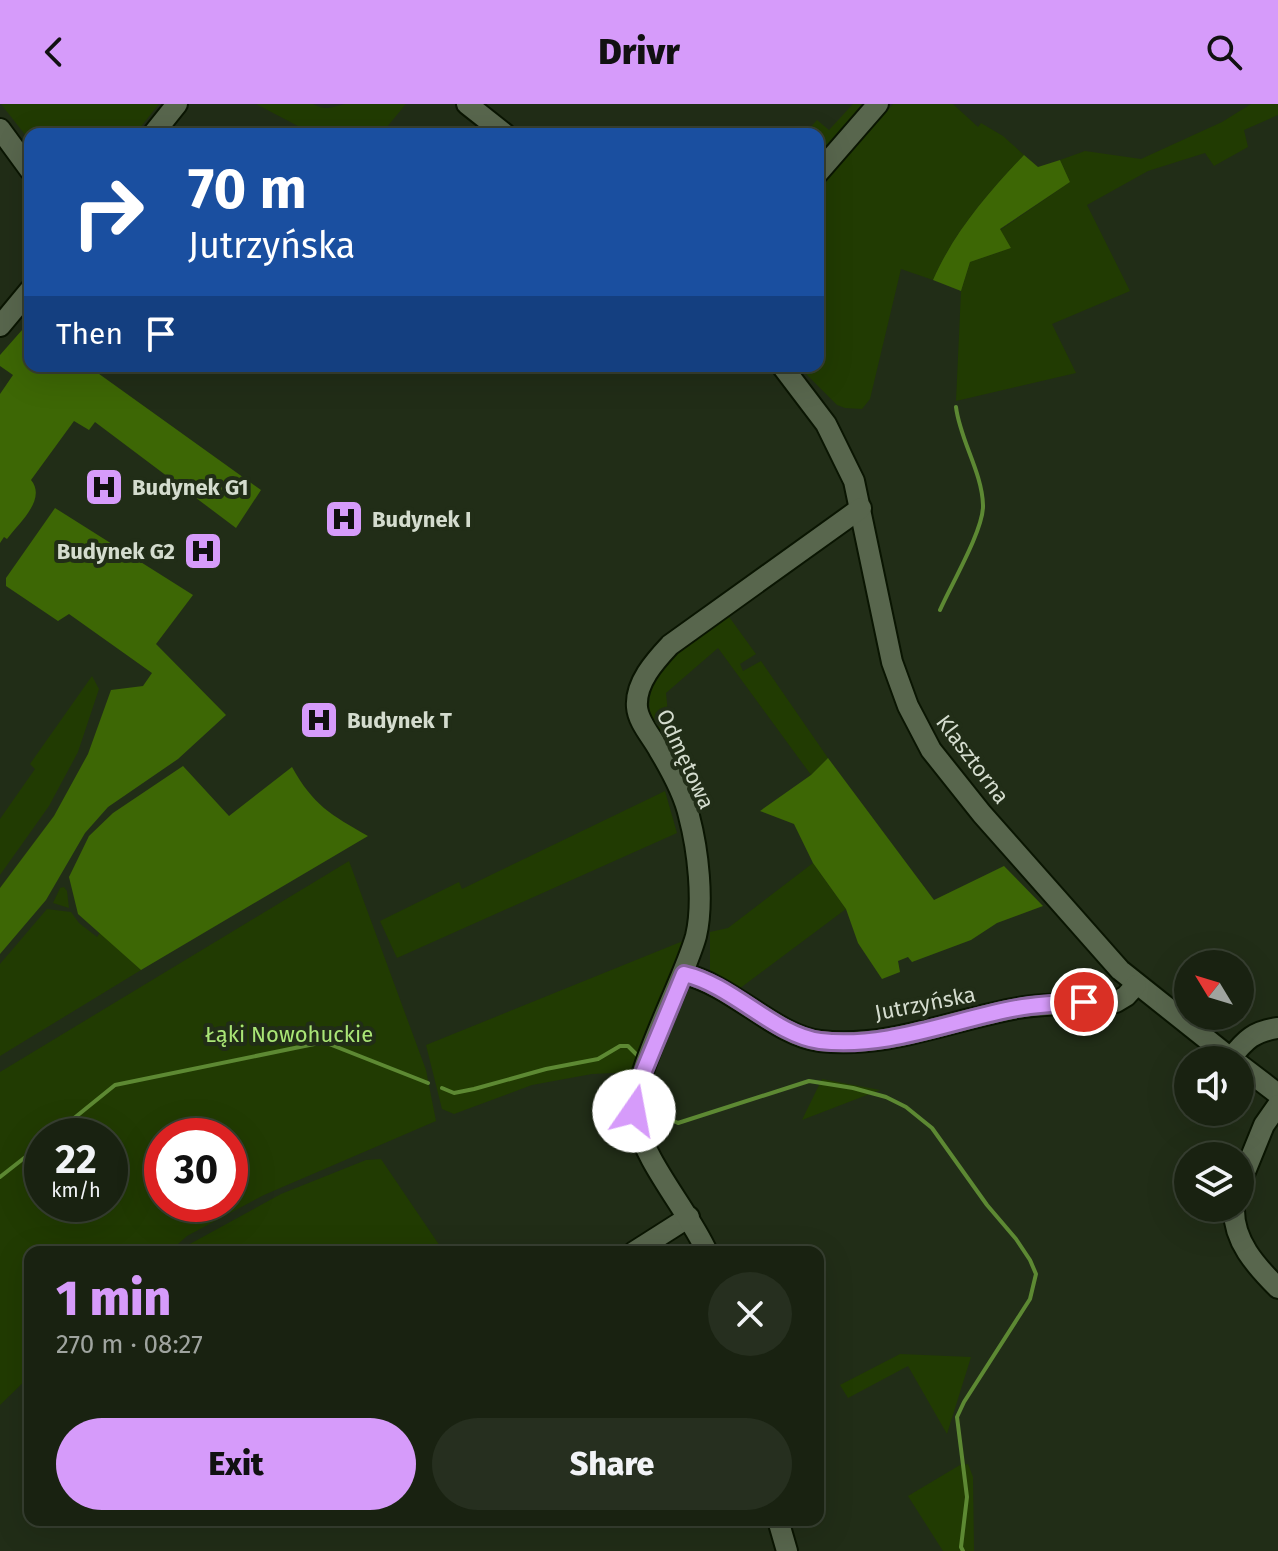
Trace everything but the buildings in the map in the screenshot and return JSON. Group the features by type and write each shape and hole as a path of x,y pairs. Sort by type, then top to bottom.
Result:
{"street":[{"path":"158,128 177,104"},
{"path":"467,104 497,128"},
{"path":"824,166 878,104"},
{"path":"0,129 24,162"},
{"path":"0,326 24,297"},
{"name":"Klasztorna","path":"787,372 815,406 836,441 854,481 892,662 924,738 982,814 1109,958 1136,985 1215,1046"},
{"name":"Odmętowa","path":"704,1246 642,1138 634,1104 641,1078 684,974 697,933 700,911 693,836 684,800 637,711 641,685 670,645 861,508"},
{"name":"Jutrzyńska","path":"684,974 708,981 789,1030 820,1041 909,1036 1014,1008 1048,1003 1116,1002 1136,985"},
{"path":"1244,1046 1250,1036 1265,1029 1278,1028"},
{"name":"Klasztorna","path":"1254,1076 1278,1094"},
{"path":"1254,1150 1264,1125 1278,1105"},
{"path":"643,1246 689,1217"},
{"path":"1237,1222 1240,1240 1278,1288"},
{"path":"780,1526 787,1551"}],"green space":[{"path":"1,104 159,104 140,128 24,128 24,133"},
{"path":"256,104 313,104 325,108 345,104 406,104 386,128 302,128"},
{"path":"853,104 869,104 832,150 824,143 824,128 810,128 817,120 829,130"},
{"path":"893,104 953,104 978,127 981,123 1003,136 1024,155 973,214 941,262 933,280 901,269 870,399 862,409 837,405 804,372 824,372 824,181"},
{"path":"1251,104 1278,104 1278,115 1244,130 1248,147 1214,166 1205,153 1148,171 1087,205 1130,291 1052,324 1076,373 956,401 961,291 970,262 1011,248 1000,230 1070,182 1060,160 1085,151 1141,159 1222,122"},
{"path":"1024,155 1038,167 1060,160 1070,182 1000,229 1011,248 970,262 961,291 933,280 941,262 973,214"},
{"path":"24,328 24,372 96,372 261,490 236,528 95,422 89,430 74,421 31,480 36,495 30,511 0,543 0,394 13,375 0,366 0,355"},
{"path":"55,508 193,595 156,644 226,715 178,759 108,807 85,833 46,900 0,954 0,888 54,816 88,754 111,690 143,686 152,673 69,614 58,621 6,586 6,578"},
{"path":"727,614 756,654 740,664 743,671 761,661 828,758 811,775 718,648 666,693 669,723 693,763 681,773 658,736 650,712 650,696 655,681 675,655"},
{"path":"92,676 99,689 78,752 49,806 0,875 0,819 35,769 30,764"},
{"path":"828,758 934,900 1004,866 1043,906 997,923 971,940 912,962 908,957 898,961 900,972 882,979 858,943 846,909 813,863 794,824 760,811 811,775"},
{"path":"183,766 229,816 292,767 324,808 368,836 141,970 78,914 69,877 89,836 113,813"},
{"path":"665,791 677,833 397,958 380,921 459,882 462,889"},
{"name":"Łąki Nowohuckie","path":"349,861 426,1070 436,1121 248,1204 248,1118 144,1118 144,1222 213,1222 176,1246 24,1246 24,1382 0,1405 0,1072"},
{"path":"813,863 846,909 739,989 710,975 710,932 728,928"},
{"path":"64,887 69,908 53,903 60,888"},
{"path":"47,909 71,912 79,923 97,937 100,933 141,970 0,1056 0,964"},
{"path":"683,941 673,976 634,1072 592,1074 532,1085 454,1114 442,1109 426,1045"},
{"path":"822,1079 880,1090 802,1120"},
{"path":"381,1159 440,1246 187,1246 230,1222 248,1222 248,1212 281,1194 366,1160"},
{"path":"900,1354 971,1357 947,1434 908,1366 848,1398 840,1385"},
{"path":"968,1464 973,1477 974,1551 943,1551 908,1496 960,1465"}],"waterway":[{"path":"940,610 973,542 983,505 979,480 956,407"},
{"path":"74,1118 115,1085 324,1042 428,1083"},
{"path":"442,1088 454,1093 474,1089 546,1069 598,1059 620,1046 628,1046 638,1056"},
{"path":"652,1099 667,1118 678,1123 809,1081 886,1097 906,1107 932,1128 987,1205 1016,1239 1036,1274 1030,1299 957,1417 967,1497 963,1551"},
{"path":"0,1177 24,1158"}],"place":[{"name":"Budynek G1","path":"104,487"},
{"name":"Budynek I","path":"344,519"},
{"name":"Budynek G2","path":"203,551"},
{"name":"Budynek T","path":"319,720"}],"route":[{"path":"634,1111 641,1078 684,974 708,981 789,1030 820,1041 909,1036 1014,1008 1084,1002"}]}
